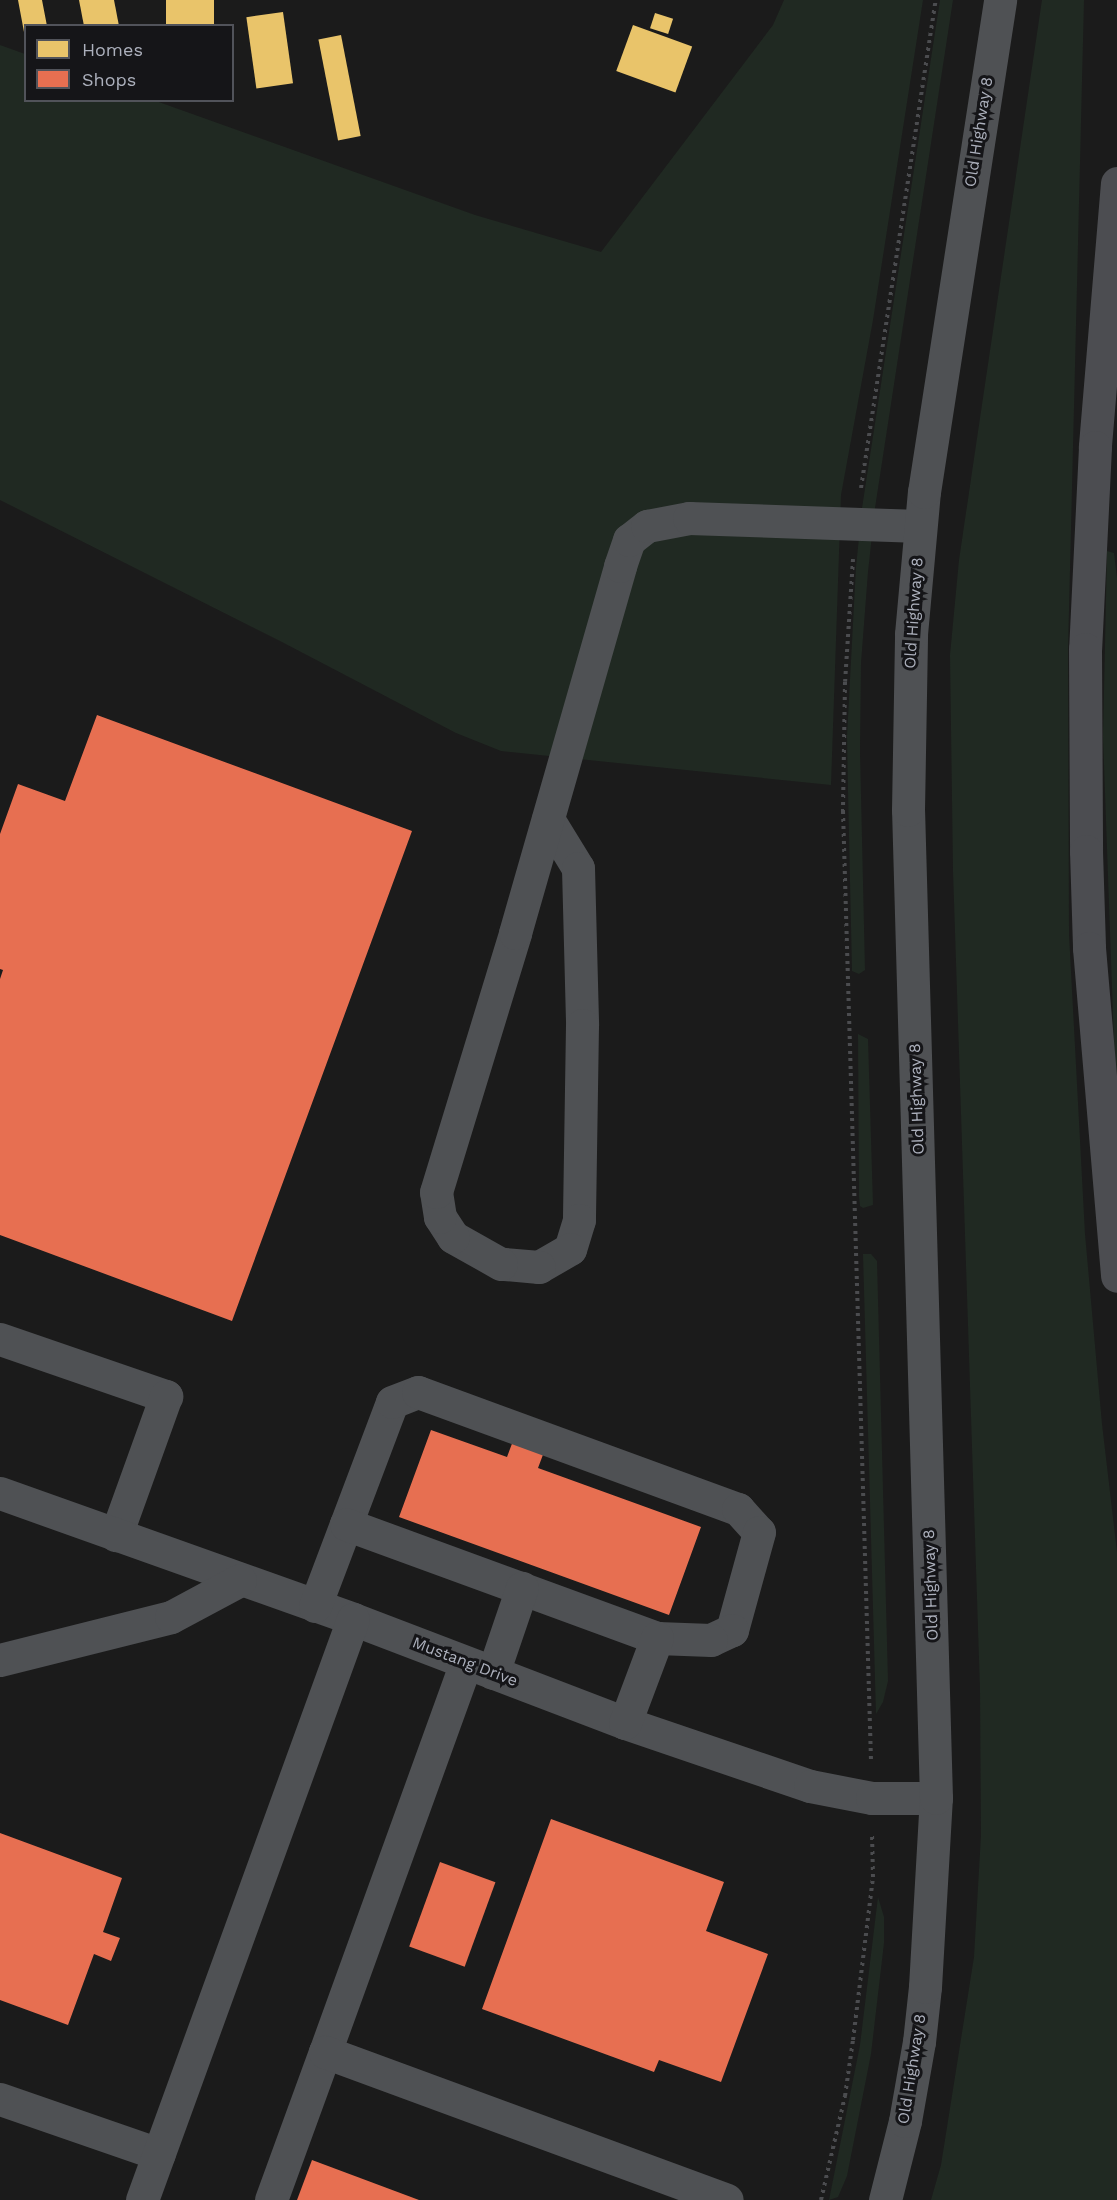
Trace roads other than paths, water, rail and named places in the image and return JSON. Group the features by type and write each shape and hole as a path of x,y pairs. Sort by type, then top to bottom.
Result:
{"highway":[{"path":"1117,183 1095,447 1085,649 1089,948 1117,1276"}],"street":[{"name":"Old Highway 8","path":"885,2200 905,2121 919,2042 930,1923 936,1798 908,810 911,634 921,526 1000,0"},
{"path":"548,819 578,868 582,1026 579,1220 570,1249 539,1267 501,1264 453,1236 440,1217 436,1192 629,540 647,526 689,518 921,526"},
{"path":"0,1339 166,1396 116,1535"},
{"path":"315,1606 392,1402 418,1392 738,1509 759,1532 732,1630 711,1640 657,1638 346,1524"},
{"name":"Mustang Drive","path":"0,1493 353,1619 625,1723 810,1786 872,1798 936,1798"},
{"path":"0,1660 171,1617 240,1580"},
{"path":"271,2200 325,2052 479,1668 522,1588"},
{"path":"142,2200 353,1619"},
{"path":"625,1723 657,1638"},
{"path":"325,2052 727,2200"},
{"path":"0,2099 159,2154"}]}
